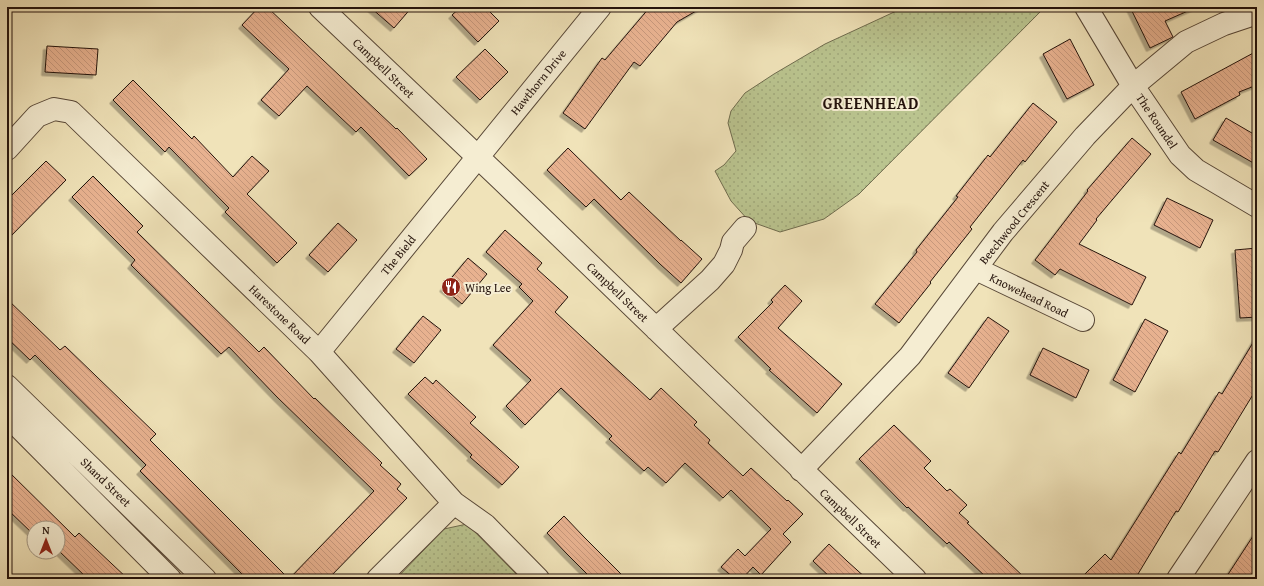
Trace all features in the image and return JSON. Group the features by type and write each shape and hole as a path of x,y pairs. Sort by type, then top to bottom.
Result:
{"street":[{"name":"Hawthorn Drive","path":"477,157 600,7"},
{"name":"The Roundel","path":"1086,7 1133,86 1180,155 1196,170 1257,206"},
{"name":"Campbell Street","path":"326,9 477,157 915,579"},
{"name":"Beechwood Crescent","path":"801,470 910,356 1004,232 1085,136 1133,86 1186,42 1224,24 1257,12"},
{"name":"Harestone Road","path":"7,149 37,116 54,109 71,112 319,352 454,503 485,525 538,579"},
{"name":"The Bield","path":"319,352 477,157"},
{"path":"656,329 710,280 724,264 733,242 745,228"},
{"name":"Knowehead Road","path":"976,269 1083,320"},
{"name":"Shand Street","path":"7,386 205,579"},
{"name":"Shand Street","path":"7,415 170,579"},
{"path":"1178,579 1257,461"},
{"path":"378,579 454,503"}],"green space":[{"path":"905,7 1045,7 859,194 824,219 780,232 749,221 731,201 715,171 724,165 736,151 728,123 731,111 745,93 774,74 825,44"},
{"path":"467,524 521,579 396,579 444,529"}],"building":[{"path":"259,7 267,7 396,129 397,128 427,159 409,176 361,127 356,132 307,86 279,116 261,100 289,69 242,25"},
{"path":"370,7 412,7 394,28"},
{"path":"461,7 485,7 499,21 478,42 452,15"},
{"path":"650,7 703,7 677,22 640,66 634,62 585,129 563,113 602,58 605,60"},
{"path":"1130,7 1197,7 1165,21 1173,37 1150,48"},
{"path":"1070,39 1094,85 1067,99 1043,54"},
{"path":"47,46 98,49 96,75 45,72"},
{"path":"485,49 508,72 480,100 456,77"},
{"path":"1257,51 1257,85 1239,92 1240,95 1195,119 1181,92"},
{"path":"133,80 192,139 194,136 233,177 252,156 269,171 247,194 297,243 277,263 225,212 229,208 169,147 165,152 113,100"},
{"path":"1033,103 1057,122 1025,162 1023,160 970,227 972,229 899,323 875,304 917,252 916,250 958,197 956,196 988,155 990,157"},
{"path":"1226,118 1257,136 1257,165 1213,140"},
{"path":"1132,138 1151,154 1096,219 1097,220 1079,244 1146,277 1132,305 1060,269 1055,275 1035,260 1088,191 1087,190"},
{"path":"568,148 621,200 629,192 702,259 681,283 594,199 586,207 547,170"},
{"path":"46,161 66,180 7,240 7,200"},
{"path":"93,176 143,226 137,232 259,352 264,347 314,399 315,398 382,463 380,465 401,484 397,489 407,498 328,579 289,579 374,491 277,397 229,347 221,354 131,265 135,260 72,197"},
{"path":"1167,198 1213,220 1200,248 1154,225"},
{"path":"338,223 357,240 328,272 309,255"},
{"path":"505,230 542,263 537,269 568,297 555,312 650,400 661,388 697,422 694,425 710,440 708,443 743,476 751,468 803,514 783,534 791,542 761,575 753,567 742,579 735,579 721,567 738,549 745,556 771,529 731,490 723,498 685,463 666,483 648,467 644,471 609,439 612,436 561,388 525,425 506,406 531,380 493,345 533,301 519,287 522,284 486,252"},
{"path":"1257,248 1257,317 1240,318 1235,250"},
{"path":"468,258 487,274 462,304 443,288"},
{"path":"785,285 802,301 778,328 842,384 817,413 769,370 771,369 738,337 773,302 771,300"},
{"path":"7,299 60,350 65,346 156,434 150,440 289,579 247,579 140,471 146,465 35,355 30,360 7,338"},
{"path":"423,316 441,330 414,363 396,349"},
{"path":"988,317 1009,331 969,388 948,373"},
{"path":"1145,319 1168,331 1135,392 1113,380"},
{"path":"1257,336 1257,388 1218,452 1215,451 1178,512 1176,511 1135,579 1080,579 1105,554 1111,560 1179,452 1181,454 1219,392 1222,394"},
{"path":"1043,348 1089,370 1076,398 1030,375"},
{"path":"425,377 433,384 436,380 476,417 470,423 519,467 502,485 470,457 472,455 408,394"},
{"path":"894,425 931,461 924,468 947,491 950,489 967,505 959,513 969,522 967,523 1026,579 988,579 949,542 947,544 908,507 907,508 859,459"},
{"path":"7,470 58,520 26,520 26,527 7,509"},
{"path":"564,516 626,579 592,579 567,554 547,533"},
{"path":"66,528 75,537 79,533 128,579 88,579 66,558"},
{"path":"1257,530 1257,579 1225,579"},
{"path":"829,544 867,579 832,579 813,561"}],"place":[{"name":"Wing Lee","path":"451,287"}],"district":[{"name":"GREENHEAD","path":"871,103"}]}
